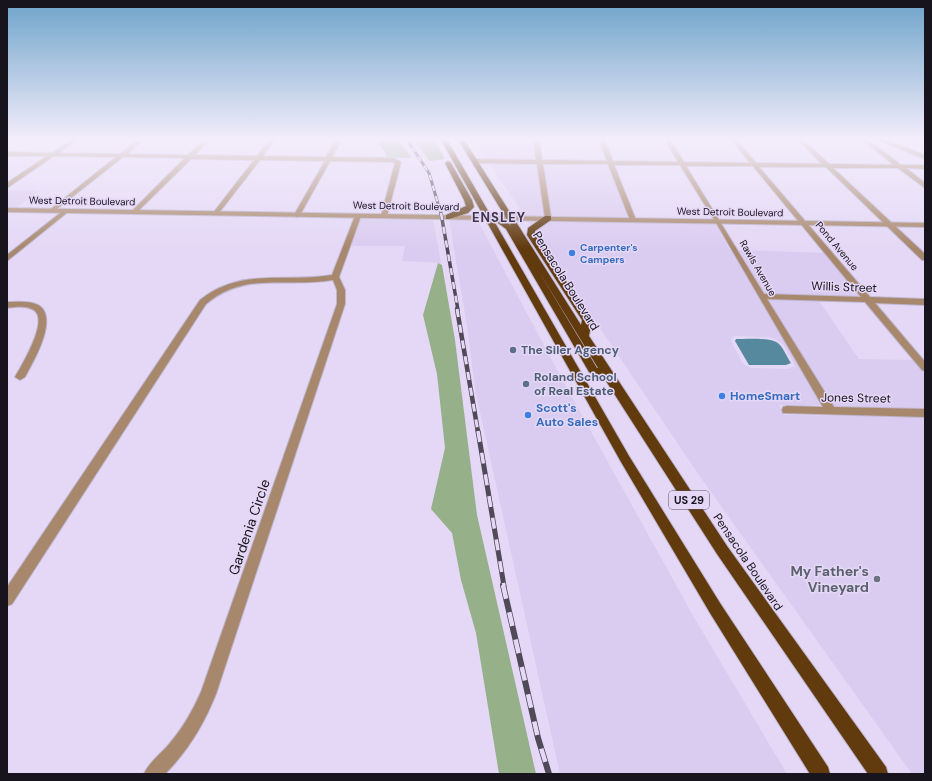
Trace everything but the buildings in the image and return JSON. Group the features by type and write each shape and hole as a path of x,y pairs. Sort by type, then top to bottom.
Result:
{"highway":[{"path":"449,217 465,211 470,207 455,174"},
{"name":"US 29","path":"463,174 625,459 715,608 821,774"},
{"path":"470,174 490,208 496,214 510,218"},
{"name":"Pensacola Boulevard","path":"483,174 611,380 722,550 878,774"},
{"path":"488,217 501,221 508,228 593,370 611,380"},
{"path":"548,218 531,230 531,235 587,320 584,336"}],"street":[{"path":"7,186 25,174"},
{"path":"53,210 98,174"},
{"path":"134,212 172,174"},
{"path":"216,213 246,174"},
{"path":"297,214 320,174"},
{"path":"384,216 394,174"},
{"path":"542,174 548,218"},
{"path":"615,174 633,220"},
{"name":"Rawls Avenue","path":"688,174 830,410"},
{"name":"Pond Avenue","path":"763,174 925,368"},
{"path":"837,174 925,258"},
{"path":"910,174 925,186"},
{"name":"West Detroit Boulevard","path":"7,210 548,218 925,226"},
{"path":"7,259 66,211"},
{"path":"7,599 203,302 209,296 225,287 244,281 308,280 335,277 358,216"},
{"name":"Gardenia Circle","path":"153,774 174,753 189,733 208,694 341,304 342,293 340,285 335,277"},
{"name":"Willis Street","path":"762,296 925,302"},
{"path":"7,305 31,306 38,309 43,320 43,328 20,377"},
{"name":"Jones Street","path":"787,410 925,413"}],"shaded area":[{"path":"497,174 539,174 544,216 525,216"},
{"path":"545,174 612,174 628,218 551,216"},
{"path":"7,190 39,191 16,208 7,208"},
{"path":"361,218 433,219 441,263 402,261 405,246 351,246"},
{"path":"449,219 477,219 557,370 695,619 787,774 560,774 476,394 466,320"},
{"path":"527,220 716,224 729,249 821,405 779,405 784,415 925,417 925,774 912,774 701,478","holes":["735,336 768,337 783,344 795,366 788,369 751,368 742,362 731,341 732,337"]},
{"path":"739,250 825,253 860,297 765,294"},
{"path":"768,300 819,301 859,359 914,360 925,374 925,408 833,406"}],"green space":[{"path":"438,263 442,265 455,340 477,515 536,774 499,774 476,633 461,580 452,533 431,509 445,448 437,374 423,315"}],"water":[{"path":"736,339 759,339 776,342 782,348 791,363 786,365 749,365 735,341"}],"railway":[{"path":"429,174 441,214"},
{"path":"441,213 458,310"},
{"path":"457,309 478,432"},
{"path":"478,431 504,586"},
{"path":"503,585 538,738 549,774"}],"place":[{"name":"Carpenter's Campers","path":"572,253"},
{"name":"The Siler Agency","path":"513,350"},
{"name":"Roland School of Real Estate","path":"526,384"},
{"name":"HomeSmart","path":"722,396"},
{"name":"Scott's Auto Sales","path":"528,415"},
{"name":"My Father's Vineyard","path":"877,579"}],"district":[{"name":"ENSLEY","path":"499,217"}]}
